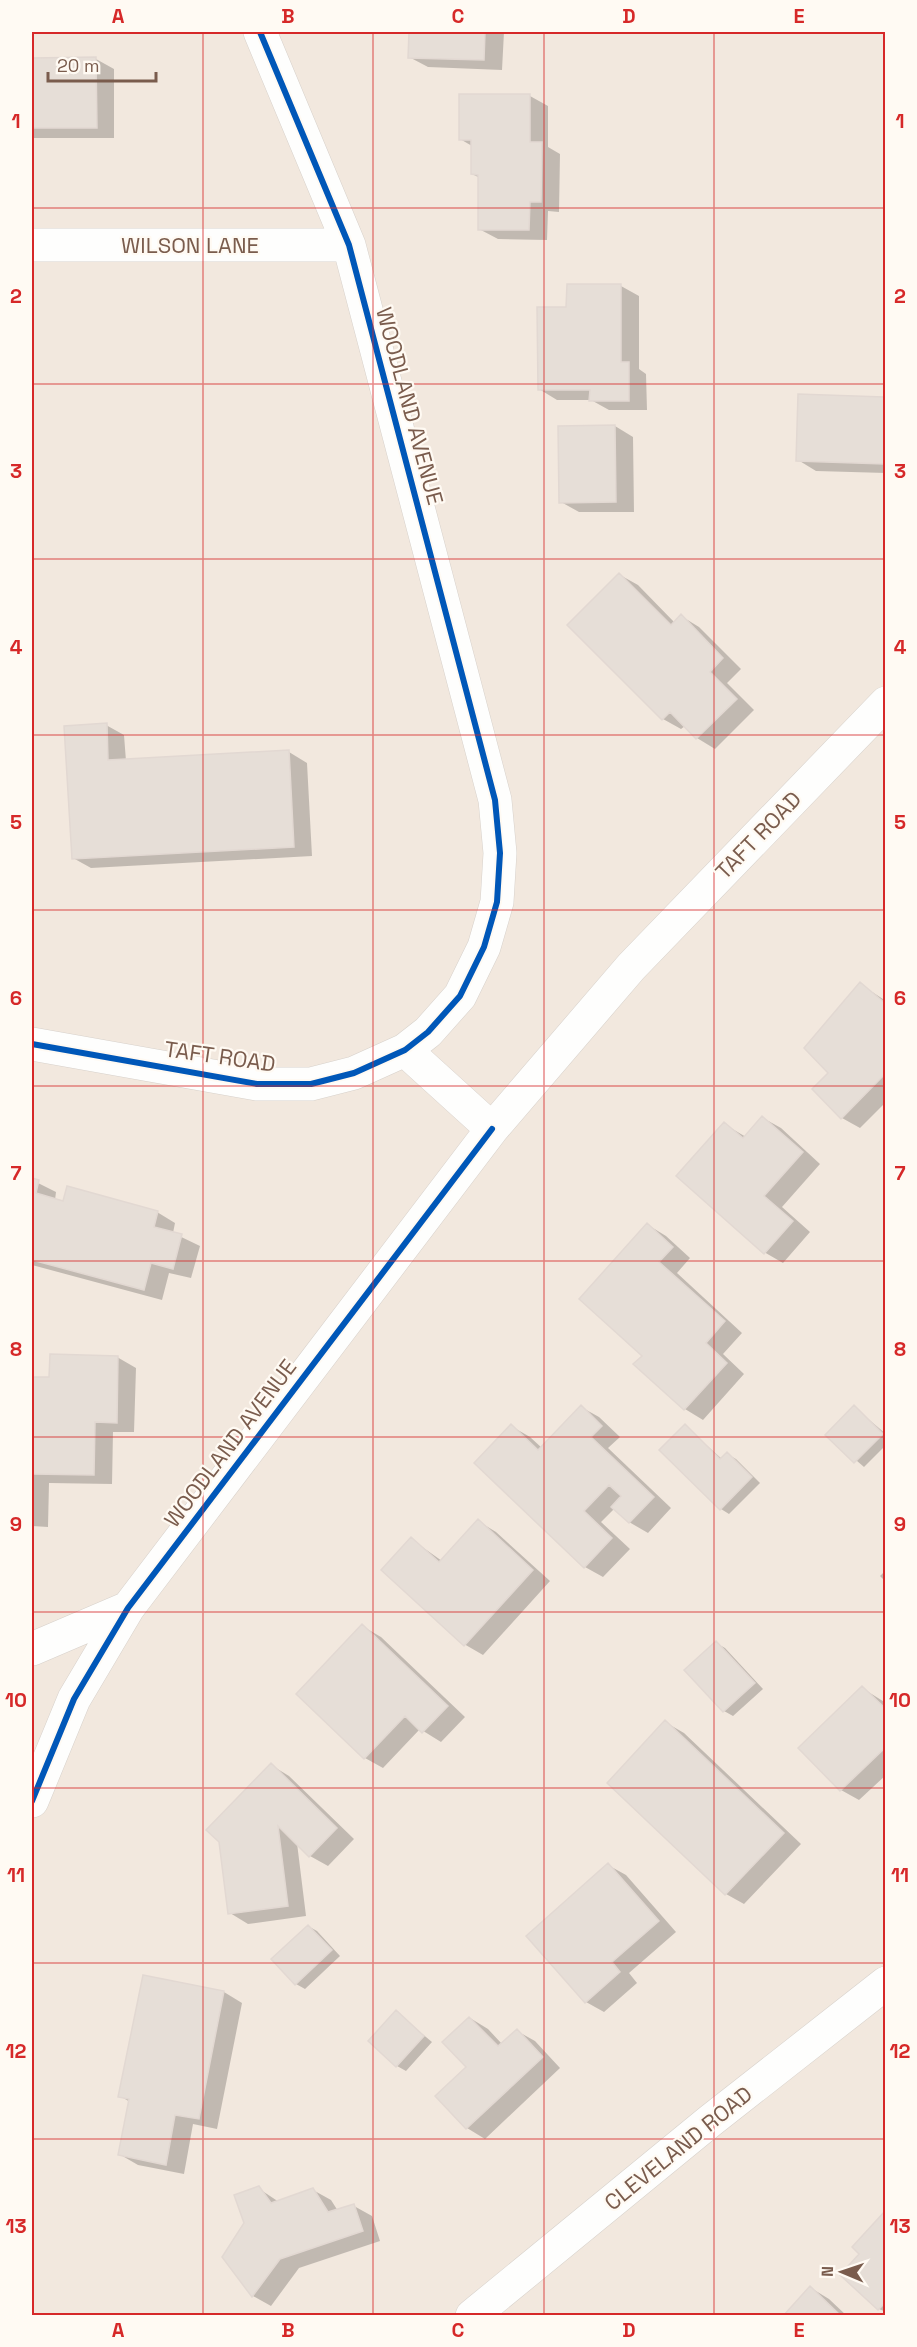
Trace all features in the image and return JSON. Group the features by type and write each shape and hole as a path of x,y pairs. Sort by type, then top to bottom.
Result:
{"street":[{"name":"WOODLAND AVENUE","path":"260,32 349,245 495,800"},
{"name":"WILSON LANE","path":"32,245 349,245"},
{"name":"TAFT ROAD","path":"631,967 885,704"},
{"name":"TAFT ROAD","path":"32,1044 268,1084 311,1084 354,1073 405,1050 428,1032 460,996 484,947 497,902 500,853 495,800"},
{"name":"WOODLAND AVENUE","path":"32,1801 74,1699 128,1608 492,1129 631,967"},
{"path":"405,1050 492,1129"},
{"path":"32,1649 128,1608"},
{"name":"CLEVELAND ROAD","path":"472,2316 710,2121 885,1983"}],"shaded area":[{"path":"32,32 885,32 885,2315 32,2315"}],"building":[{"path":"409,32 485,32 484,60 408,58"},
{"path":"96,57 97,128 32,128 32,58"},
{"path":"459,94 530,94 530,142 542,142 541,202 530,202 529,230 478,230 478,175 471,174 471,140 459,140"},
{"path":"567,284 621,284 621,362 629,362 629,401 589,401 590,390 538,390 537,307 566,307"},
{"path":"884,380 886,380 886,494 885,464 796,461 798,394 884,397"},
{"path":"615,425 616,502 559,503 558,426"},
{"path":"619,573 671,625 681,614 723,658 710,672 737,699 696,739 670,712 662,720 567,625"},
{"path":"107,723 108,760 289,750 294,847 72,859 64,726"},
{"path":"860,982 886,1004 886,1073 841,1119 812,1089 828,1073 804,1048"},
{"path":"762,1116 803,1152 764,1196 793,1221 764,1254 676,1176 724,1122 743,1138"},
{"path":"32,1178 39,1180 36,1193 63,1201 67,1186 158,1211 154,1227 182,1234 173,1269 151,1263 144,1290 32,1260"},
{"path":"647,1223 673,1247 659,1262 725,1321 706,1343 727,1363 684,1410 633,1364 642,1356 579,1299"},
{"path":"50,1354 118,1356 117,1423 95,1422 94,1475 32,1474 32,1377 49,1377"},
{"path":"581,1405 602,1426 591,1437 654,1497 629,1523 611,1507 621,1496 609,1485 584,1511 612,1538 584,1568 474,1463 511,1424 538,1450"},
{"path":"854,1405 883,1434 854,1463 825,1435"},
{"path":"685,1424 720,1459 727,1452 752,1477 720,1510 659,1450"},
{"path":"478,1519 533,1570 464,1646 381,1570 411,1537 439,1562"},
{"path":"362,1624 448,1706 422,1733 405,1716 364,1759 296,1694"},
{"path":"716,1641 755,1683 723,1712 684,1670"},
{"path":"862,1686 886,1709 886,1747 840,1791 798,1748"},
{"path":"665,1720 784,1833 725,1895 607,1783"},
{"path":"271,1763 337,1828 309,1857 278,1826 288,1906 228,1914 219,1842 206,1830"},
{"path":"608,1863 659,1921 612,1962 620,1972 585,2003 526,1936"},
{"path":"308,1925 332,1950 295,1985 271,1959"},
{"path":"143,1975 224,1991 199,2119 175,2115 166,2165 118,2155 129,2099 118,2097"},
{"path":"396,2010 424,2036 396,2067 368,2041"},
{"path":"469,2017 498,2046 517,2029 543,2057 466,2129 435,2096 466,2067 442,2042"},
{"path":"259,2186 271,2203 313,2188 328,2212 354,2204 363,2231 280,2259 252,2297 222,2257 244,2223 234,2195"},
{"path":"886,2210 886,2302 878,2310 840,2275 859,2254 852,2247"},
{"path":"810,2286 841,2316 783,2316"}],"cycle path":[{"path":"32,1044 257,1084 311,1084 354,1073 405,1050 428,1032 460,996 484,947 497,902 500,853 495,800 349,245 260,32"},
{"path":"32,1801 74,1699 128,1608 492,1129"}]}
